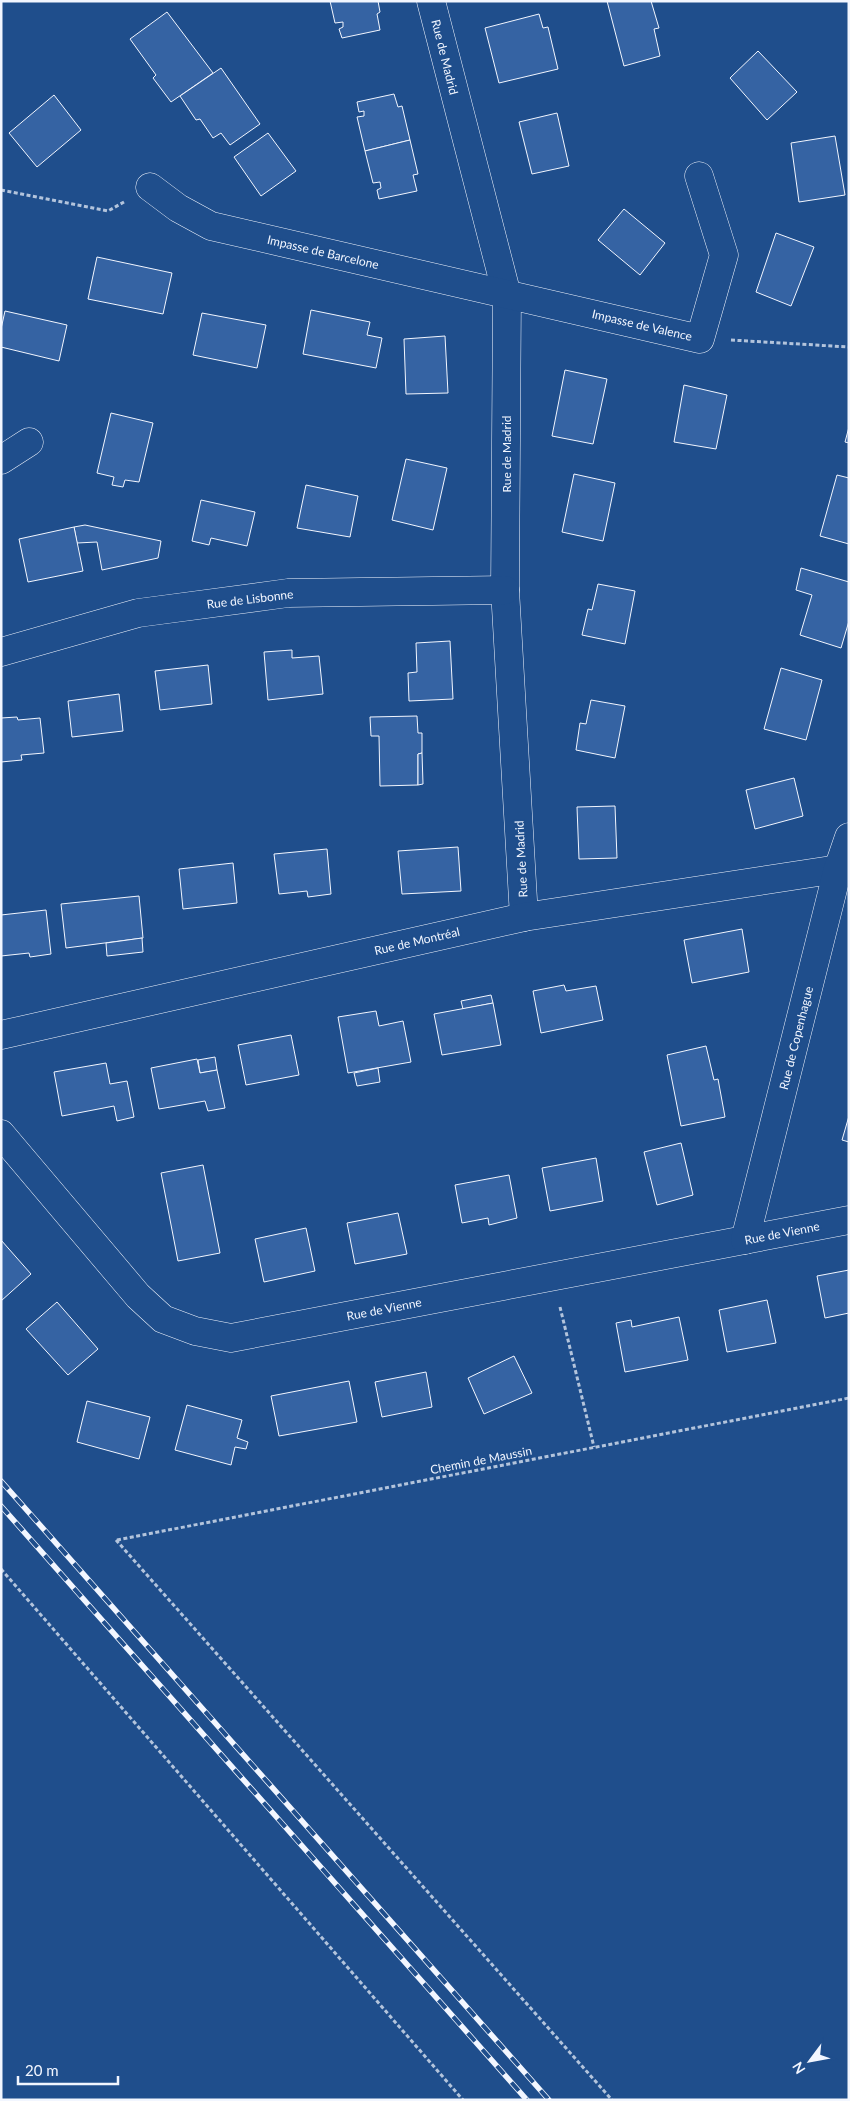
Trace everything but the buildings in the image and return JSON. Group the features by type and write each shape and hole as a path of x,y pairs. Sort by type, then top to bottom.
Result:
{"street":[{"name":"Rue de Madrid","path":"431,1 506,295 505,590 524,917"},
{"name":"Impasse de Valence","path":"506,295 700,338 724,255 699,176"},
{"name":"Impasse de Barcelone","path":"150,187 178,208 211,226 506,295"},
{"path":"1,460 29,442"},
{"name":"Rue de Lisbonne","path":"1,652 138,613 288,593 505,590"},
{"name":"Rue de Copenhague","path":"745,1240 838,869 849,837"},
{"name":"Rue de Montréal","path":"1,1035 524,917 838,869"},
{"name":"Rue de Vienne","path":"1,1134 138,1296 163,1318 195,1331 231,1338 849,1220"}],"path":[{"path":"1,190 108,211 150,187"},
{"path":"700,338 849,347"},
{"path":"553,1276 594,1447"},
{"name":"Chemin de Maussin","path":"612,2100 116,1540 849,1398"},
{"path":"1,1569 463,2100"}],"railway":[{"path":"1,1481 549,2100"},
{"path":"1,1506 527,2100"}]}
